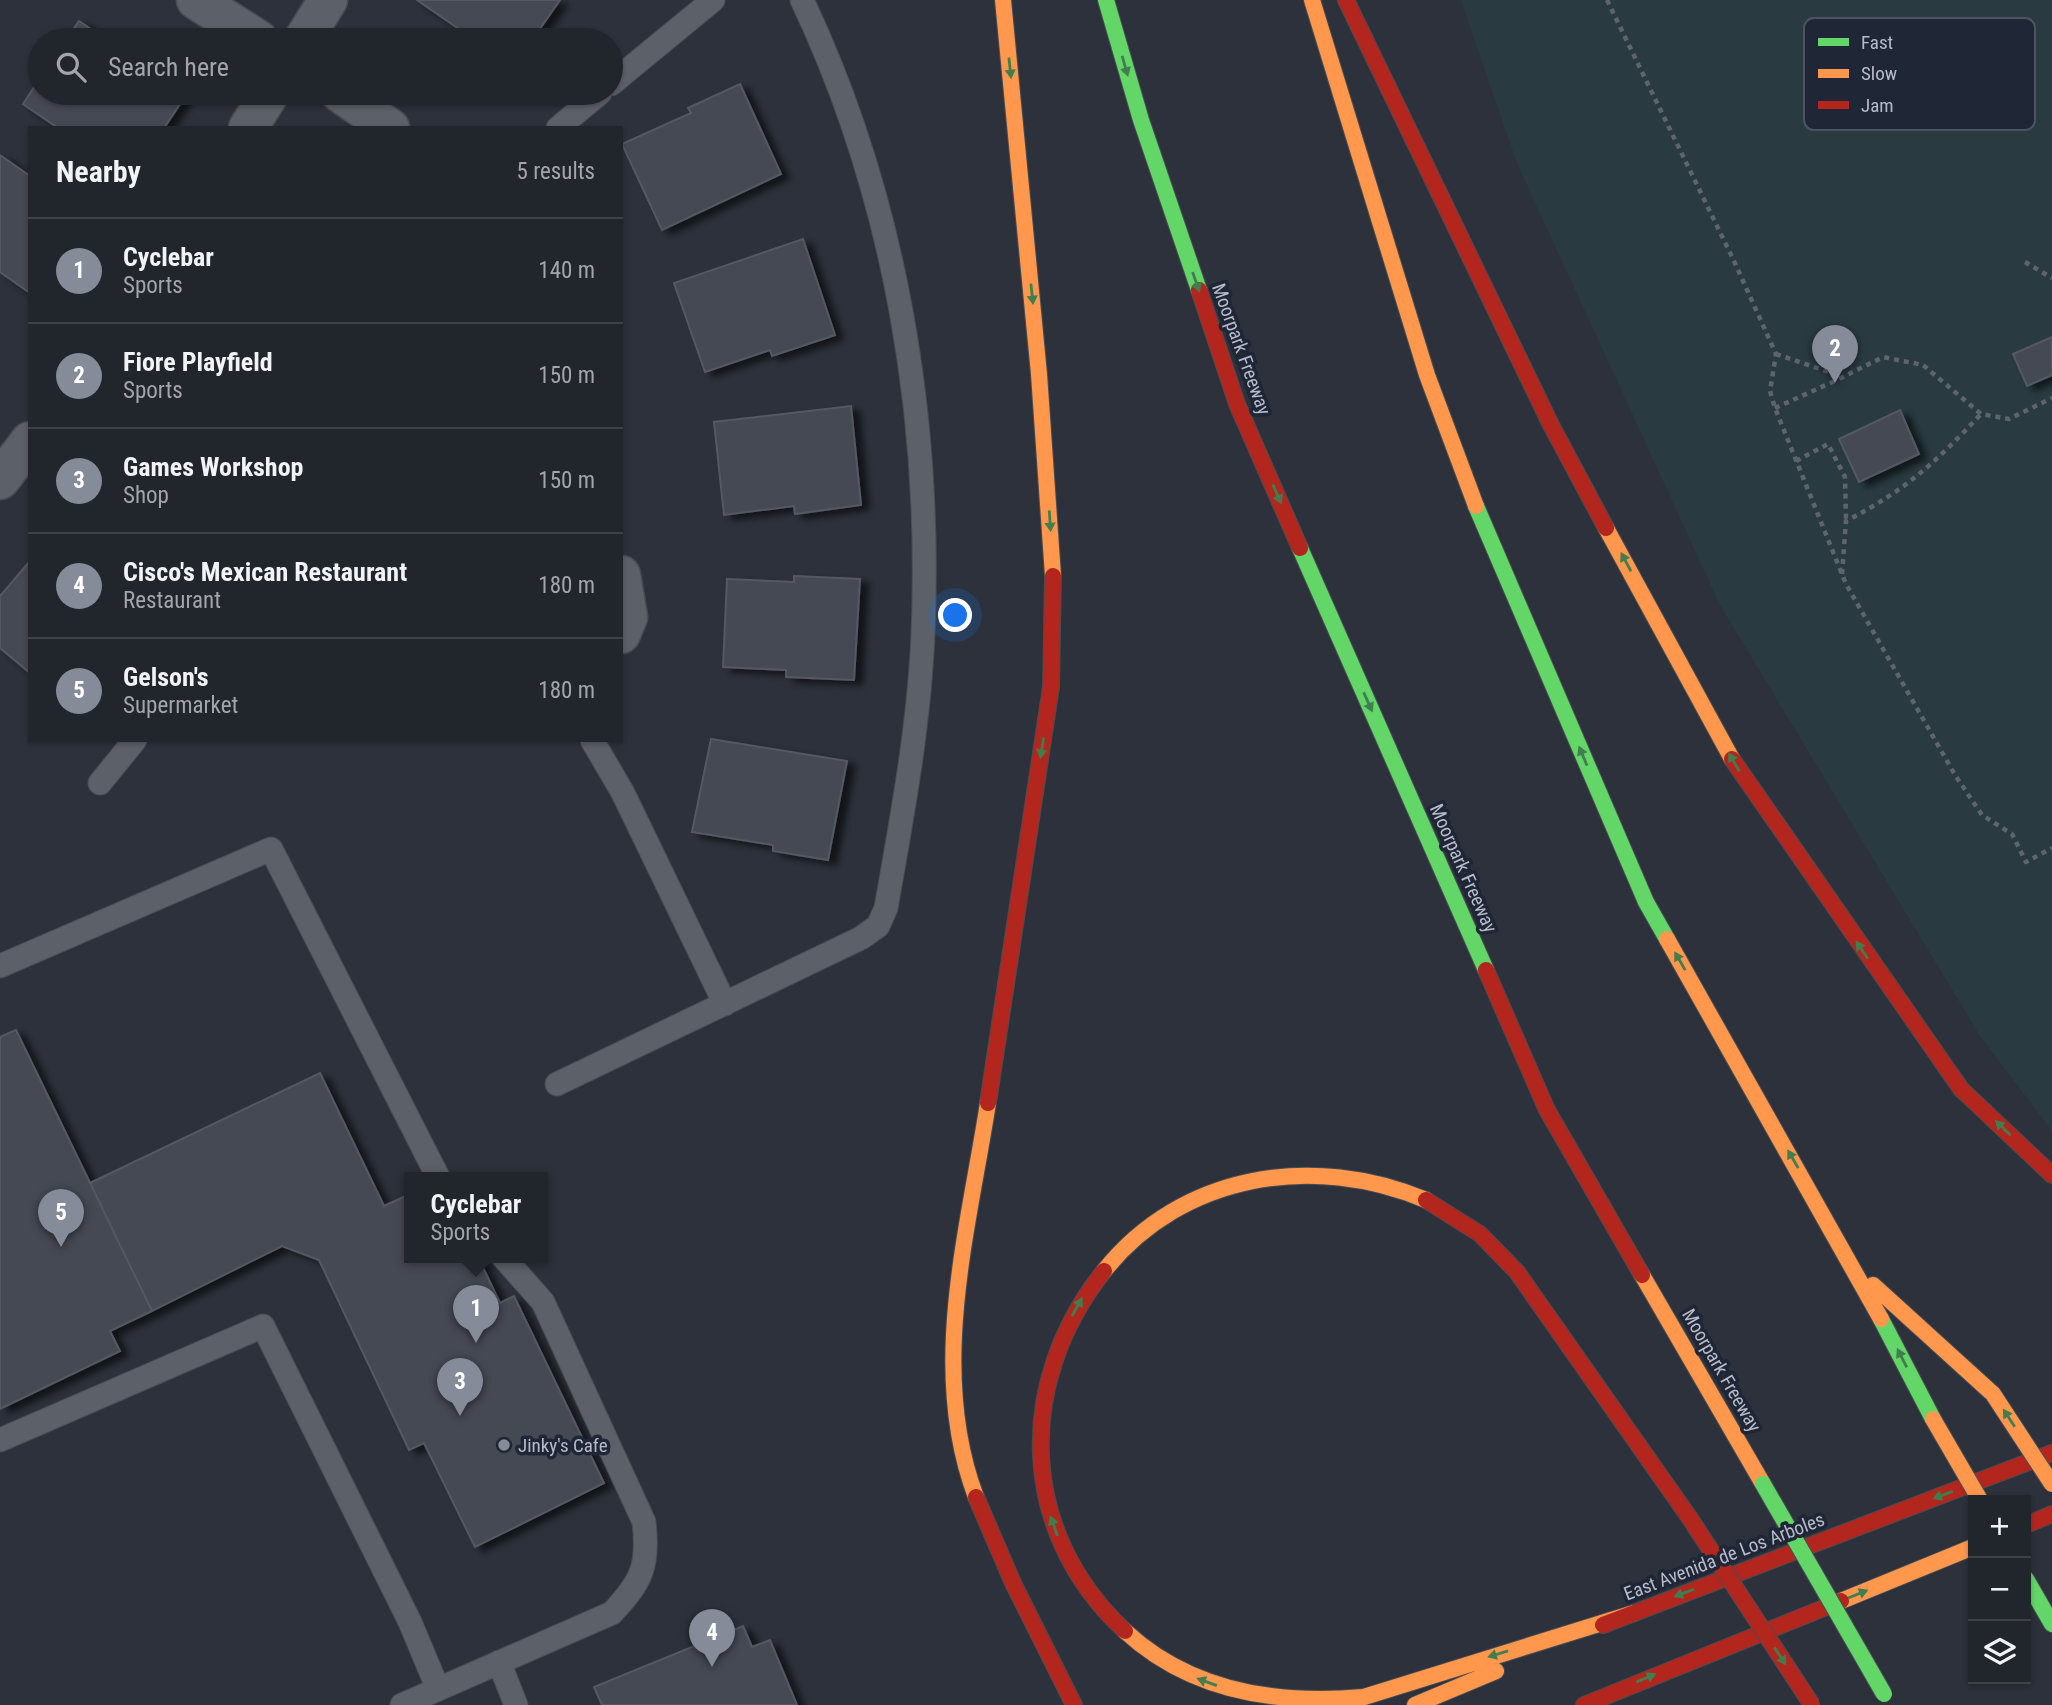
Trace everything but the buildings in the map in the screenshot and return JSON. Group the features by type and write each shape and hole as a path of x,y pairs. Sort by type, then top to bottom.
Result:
{"main road":[{"path":"1003,0 1034,312 1054,583 1055,641 1051,687 954,1324 951,1378 962,1455 987,1522 1074,1705"},
{"name":"Moorpark Freeway","path":"1106,0 1141,120 1237,404 1547,1110 1887,1699"},
{"path":"1312,0 1427,375 1487,534 1646,902 1855,1268 1933,1419 1977,1495"},
{"path":"1346,0 1551,425 1737,767 1961,1089 2052,1175"},
{"path":"1634,1612 1364,1696 1327,1703 1298,1704 1264,1700 1205,1682 1163,1662 1112,1621 1075,1576 1058,1539 1043,1490 1038,1460 1040,1413 1060,1342 1087,1288 1124,1246 1153,1223 1198,1200 1257,1179 1293,1173 1324,1172 1373,1181 1438,1207 1493,1246 1560,1332 1689,1517 1812,1705"},
{"path":"1855,1268 1993,1394 2052,1484"},
{"name":"East Avenida de Los Arboles","path":"1415,1705 1634,1612 2052,1453"},
{"path":"2031,1523 2052,1514"},
{"path":"1584,1705 1968,1549"},
{"path":"2031,1588 2052,1624"}],"street":[{"path":"196,0 240,28"},
{"path":"310,28 328,0"},
{"path":"249,126 262,105"},
{"path":"357,105 387,126"},
{"path":"0,480 28,444"},
{"path":"623,587 628,617 623,629"}],"lane":[{"path":"623,74 713,0"},
{"path":"557,1084 861,938 878,926 886,908 909,781 922,648 925,556 912,376 888,246 850,112 802,0"},
{"path":"560,126 586,105"},
{"path":"100,783 133,742"},
{"path":"593,742 623,793 725,1003"},
{"path":"0,966 271,849 435,1172"},
{"path":"402,1705 612,1613 637,1586 648,1553 644,1522 543,1302 508,1263"},
{"path":"0,1440 263,1326 410,1622 438,1689"},
{"path":"499,1662 516,1705"}],"path":[{"path":"1607,0 1723,237 1776,354 1770,391 1775,408 1842,574 1955,775 1982,815 2012,834 2026,862 2052,848"},
{"path":"2025,262 2052,278"},
{"path":"1776,354 1829,372 1837,380"},
{"path":"1775,408 1883,357 1923,365 1981,414 2009,419 2052,398"},
{"path":"1846,521 1893,497 1938,460 1981,414"},
{"path":"1796,461 1828,444 1845,477 1846,521 1842,574"}],"shaded area":[{"path":"1461,0 2052,0 2052,1131 1980,1036 1720,605 1516,161"}],"traffic: fast":[{"path":"1106,0 1141,120 1199,290"},
{"path":"1476,506 1646,902 1667,939"},
{"path":"1300,548 1486,970"},
{"path":"1881,1319 1933,1419"},
{"path":"1763,1484 1884,1694"},
{"path":"2031,1588 2052,1624"}],"traffic: slow":[{"path":"1003,0 1039,374 1053,576"},
{"path":"1312,0 1427,375 1476,506"},
{"path":"1606,528 1732,759"},
{"path":"1667,939 1881,1319"},
{"path":"976,1497 962,1449 955,1400 953,1351 963,1251 988,1103"},
{"path":"1104,1271 1136,1238 1171,1212 1211,1193 1252,1181 1295,1176 1339,1177 1383,1186 1426,1200"},
{"path":"1642,1275 1763,1484"},
{"path":"1873,1285 1993,1394"},
{"path":"1993,1394 2052,1484"},
{"path":"1933,1419 1977,1495"},
{"path":"1841,1601 1968,1549"},
{"path":"1125,1631 1151,1652 1207,1681 1268,1696 1331,1699 1364,1697 1634,1613"},
{"path":"1415,1705 1496,1671"}],"traffic: jam":[{"path":"1346,0 1551,425 1606,528"},
{"path":"1199,290 1237,404 1300,548"},
{"path":"988,1103 1051,687 1053,576"},
{"path":"1732,759 1961,1089 2052,1175"},
{"path":"1486,970 1547,1110 1642,1275"},
{"path":"1426,1200 1480,1234 1517,1272 1689,1517"},
{"path":"1104,1271 1075,1315 1055,1361 1043,1408 1041,1456 1048,1503 1064,1549 1090,1592 1125,1631"},
{"path":"1603,1625 2052,1453"},
{"path":"976,1497 1013,1583 1074,1705"},
{"path":"2031,1523 2052,1514"},
{"path":"1689,1517 1812,1705"},
{"path":"1584,1705 1841,1601"}],"place":[{"name":"Fiore Playfield","path":"1835,383"},
{"name":"Gelson's","path":"61,1247"},
{"name":"Cyclebar","path":"476,1343"},
{"name":"Games Workshop","path":"460,1416"},
{"name":"Jinky's Cafe","path":"504,1445"},
{"name":"Cisco's Mexican Restaurant","path":"712,1667"}]}
